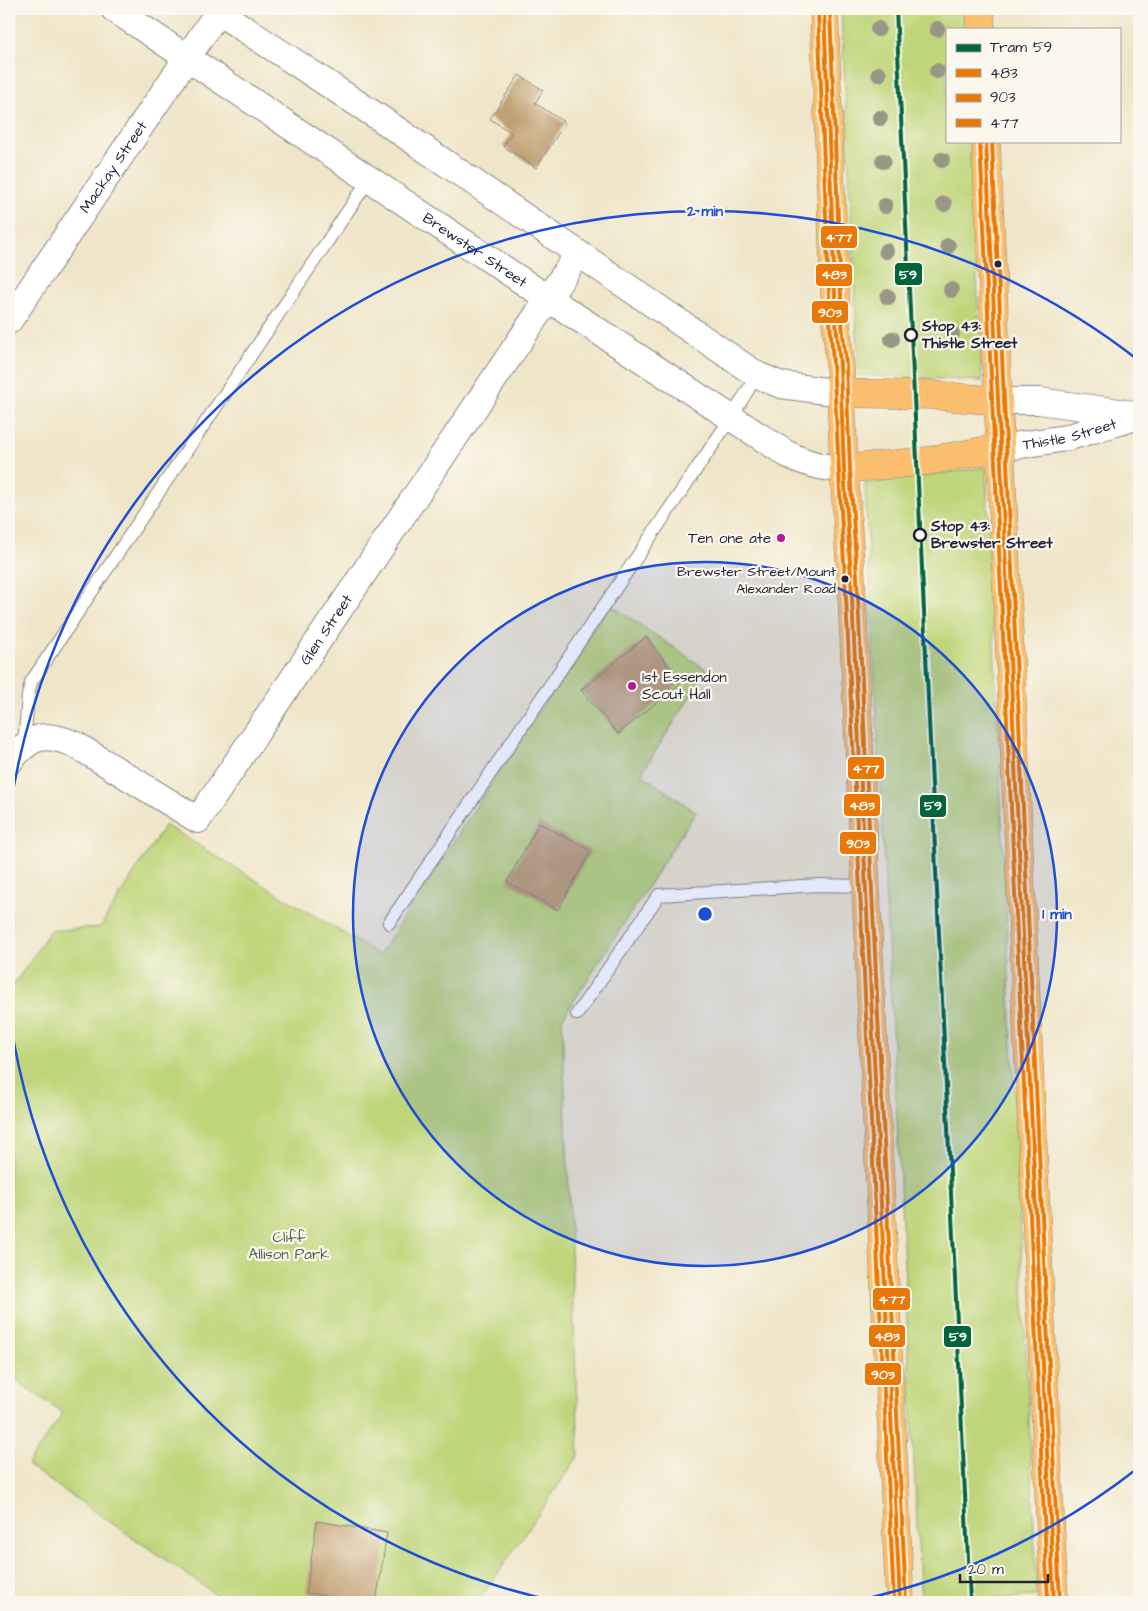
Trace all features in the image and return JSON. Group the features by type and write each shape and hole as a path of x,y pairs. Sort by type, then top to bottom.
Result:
{"main road":[{"path":"824,9 836,322 851,577 900,1602"},
{"path":"980,9 981,28"},
{"path":"986,142 1054,1602"},
{"path":"840,393 932,396 998,401"},
{"path":"844,469 934,460 1000,448"}],"street":[{"name":"Brewster Street","path":"114,9 549,299 796,459 824,468 844,469"},
{"name":"Mackay Street","path":"9,321 186,58 216,10"},
{"path":"216,10 381,119 758,374 781,386 840,393"},
{"name":"Glen Street","path":"17,754 33,740 45,736 60,737 198,820 578,254"},
{"name":"Thistle Street","path":"998,401 1039,401 1139,415"},
{"name":"Thistle Street","path":"1000,448 1066,438 1139,415"}],"lane":[{"path":"17,754 31,682 370,178"},
{"path":"389,923 731,418 758,374"},
{"path":"578,1014 659,895 818,885 866,886"}],"green space":[{"path":"841,9 964,9 965,28 946,28 946,142 970,142 982,381 859,375"},
{"path":"986,467 1037,1596 921,1602 865,484"},
{"name":"Cliff Allison Park","path":"609,604 707,670 641,774 696,812 562,1019 579,1455 478,1602 227,1602 27,1465 63,1413 9,1375 9,992 50,931 100,927 165,825 379,955"}],"building":[{"path":"519,75 543,90 535,103 565,123 536,168 503,146 512,133 490,119"},
{"name":"1st Essendon Scout Hall","path":"646,637 682,682 618,734 581,690"},
{"path":"539,823 591,851 558,910 507,882"},
{"path":"317,1521 387,1533 376,1602 364,1602 306,1593"}],"tram line":[{"name":"59","path":"896,9 970,1602"}],"transit line":[{"name":"903","path":"818,9 830,322 845,577 894,1602"},
{"name":"483","path":"824,9 836,322 851,577 900,1602"},
{"name":"477","path":"830,9 842,322 857,577 906,1602"},
{"name":"903","path":"980,142 1048,1602"},
{"name":"483","path":"986,142 1054,1602"},
{"name":"477","path":"992,142 1060,1602"}],"place":[{"name":"Stop 43: Thistle Street","path":"911,335"},
{"name":"Stop 43: Brewster Street","path":"920,535"},
{"name":"Ten one ate","path":"781,538"},
{"name":"Brewster Street/Mount Alexander Road","path":"845,579"},
{"name":"1st Essendon Scout Hall","path":"632,686"}]}
